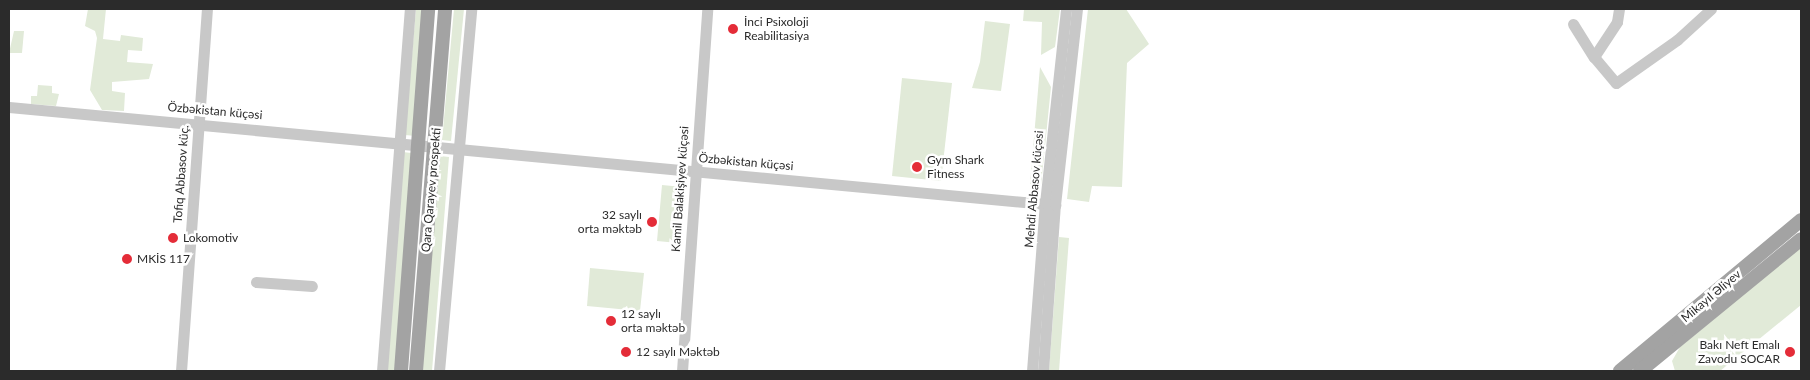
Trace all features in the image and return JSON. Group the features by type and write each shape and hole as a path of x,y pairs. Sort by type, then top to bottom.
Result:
{"main road":[{"name":"Qara Qarayev prospekti","path":"401,371 428,9"},
{"name":"Qara Qarayev prospekti","path":"416,371 445,9"},
{"name":"Mikayıl Əliyev","path":"1620,371 1801,220"},
{"name":"Mikayıl Əliyev","path":"1640,371 1801,239"}],"street":[{"name":"Tofiq Abbasov küç.","path":"180,371 207,9"},
{"path":"382,371 410,9"},
{"path":"439,371 470,9"},
{"name":"Kamil Balakişiyev küçəsi","path":"682,371 707,9"},
{"name":"Mehdi Abbasov küçəsi","path":"1032,371 1050,204 1066,9"},
{"name":"Mehdi Abbasov küçəsi","path":"1043,371 1050,204 1077,9"},
{"path":"1594,57 1617,22 1620,9"},
{"path":"1572,24 1594,57 1616,83 1677,40 1711,9"},
{"name":"Özbəkistan küçəsi","path":"9,107 435,145 1050,204"},
{"path":"256,282 312,286"}],"green space":[{"path":"88,9 106,9 103,39 120,41 121,35 143,38 142,51 128,50 127,62 153,64 149,79 112,82 112,91 125,93 124,111 102,110 90,90 97,38 95,31 85,26"},
{"path":"416,9 427,9 416,136 405,135"},
{"path":"454,9 464,9 451,141 442,140"},
{"path":"1024,9 1060,9 1055,47 1041,55 1042,22 1023,21"},
{"path":"1088,9 1126,9 1149,44 1127,63 1122,187 1092,186 1089,202 1067,199"},
{"path":"985,21 1010,24 1001,91 972,88 980,62"},
{"path":"14,31 24,31 22,53 9,53"},
{"path":"1040,67 1051,87 1041,185 1030,184"},
{"path":"902,78 952,83 941,181 892,176"},
{"path":"38,85 52,86 52,93 59,94 56,106 31,104 31,96 37,96"},
{"path":"403,152 411,153 396,371 387,371"},
{"path":"440,156 449,157 432,371 422,371"},
{"path":"662,185 683,187 678,243 657,241"},
{"path":"1059,237 1069,238 1059,371 1049,371"},
{"path":"1801,247 1801,305 1720,371 1675,371 1672,361 1680,347"},
{"path":"590,268 644,273 640,311 587,306"}],"place":[{"name":"İnci Psixoloji Reabilitasiya","path":"733,29"},
{"name":"Gym Shark Fitness","path":"917,167"},
{"name":"32 saylı orta məktəb","path":"652,222"},
{"name":"Lokomotiv","path":"173,238"},
{"name":"MKİS 117","path":"127,259"},
{"name":"12 saylı orta məktəb","path":"611,321"},
{"name":"12 saylı Məktəb","path":"626,352"},
{"name":"Bakı Neft Emalı Zavodu SOCAR","path":"1790,352"}]}
